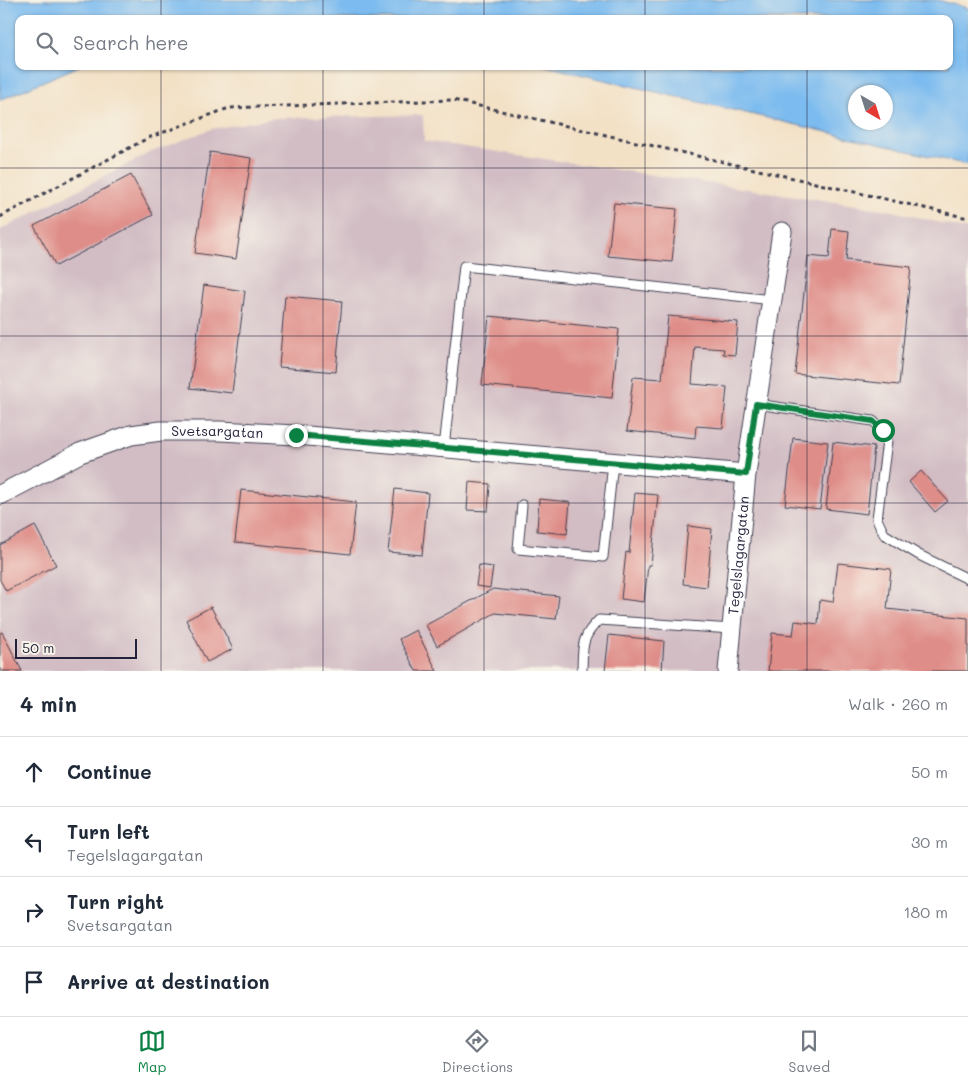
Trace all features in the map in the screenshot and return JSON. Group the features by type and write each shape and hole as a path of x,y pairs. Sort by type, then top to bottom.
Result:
{"street":[{"name":"Tegelslagargatan","path":"728,671 746,474 782,232"},
{"name":"Svetsargatan","path":"0,495 80,453 131,436 162,431 220,431 746,474"}],"lane":[{"path":"444,448 464,266 772,300"},
{"path":"756,404 873,421 883,430 887,441 877,518 884,534 919,556 968,579"},
{"path":"522,505 518,549 603,557 613,463"},
{"path":"582,671 584,640 589,629 599,620 732,629"}],"path":[{"path":"0,217 148,138 229,108 453,100 968,218"}],"shaded area":[{"path":"423,115 424,141 889,210 968,230 968,671 0,671 0,230 149,153 211,129 275,118"}],"water":[{"path":"0,0 938,0 968,8 968,165 562,70 953,70 953,15 15,15 15,70 70,70 0,100"}],"building":[{"path":"210,152 251,158 236,259 195,253"},
{"path":"131,175 153,215 56,266 34,226"},
{"path":"614,203 677,209 672,262 608,256"},
{"path":"832,229 849,231 846,260 911,267 899,385 795,374 808,256 829,258"},
{"path":"204,285 245,291 232,393 190,388"},
{"path":"285,296 342,301 336,372 279,367"},
{"path":"489,316 619,329 612,398 482,385"},
{"path":"668,316 738,322 735,355 723,354 724,349 695,347 692,384 727,387 723,428 696,426 695,438 627,431 633,377 662,379"},
{"path":"793,438 828,442 820,509 785,505"},
{"path":"833,442 874,447 867,514 826,509"},
{"path":"921,471 948,501 935,512 909,482"},
{"path":"469,482 490,484 488,511 467,510"},
{"path":"395,489 428,493 422,555 388,552"},
{"path":"241,490 356,502 350,554 235,542"},
{"path":"635,493 658,495 651,565 648,565 644,602 621,599 626,552 629,553"},
{"path":"539,499 570,502 567,534 537,531"},
{"path":"35,526 56,565 6,591 0,580 0,545"},
{"path":"688,526 712,529 707,587 683,584"},
{"path":"838,563 891,569 887,609 968,618 968,671 768,671 772,633 793,635 795,621 818,624 820,600 833,602"},
{"path":"479,565 493,567 490,588 476,586"},
{"path":"493,589 559,596 556,619 495,613 437,646 426,625"},
{"path":"211,607 233,649 207,662 186,620"},
{"path":"416,630 437,671 416,671 399,639"},
{"path":"2,632 22,671 0,671 0,633"},
{"path":"609,635 664,641 662,671 605,671"}],"route":[{"path":"296,435 746,474 756,404 873,421 883,430"}]}
